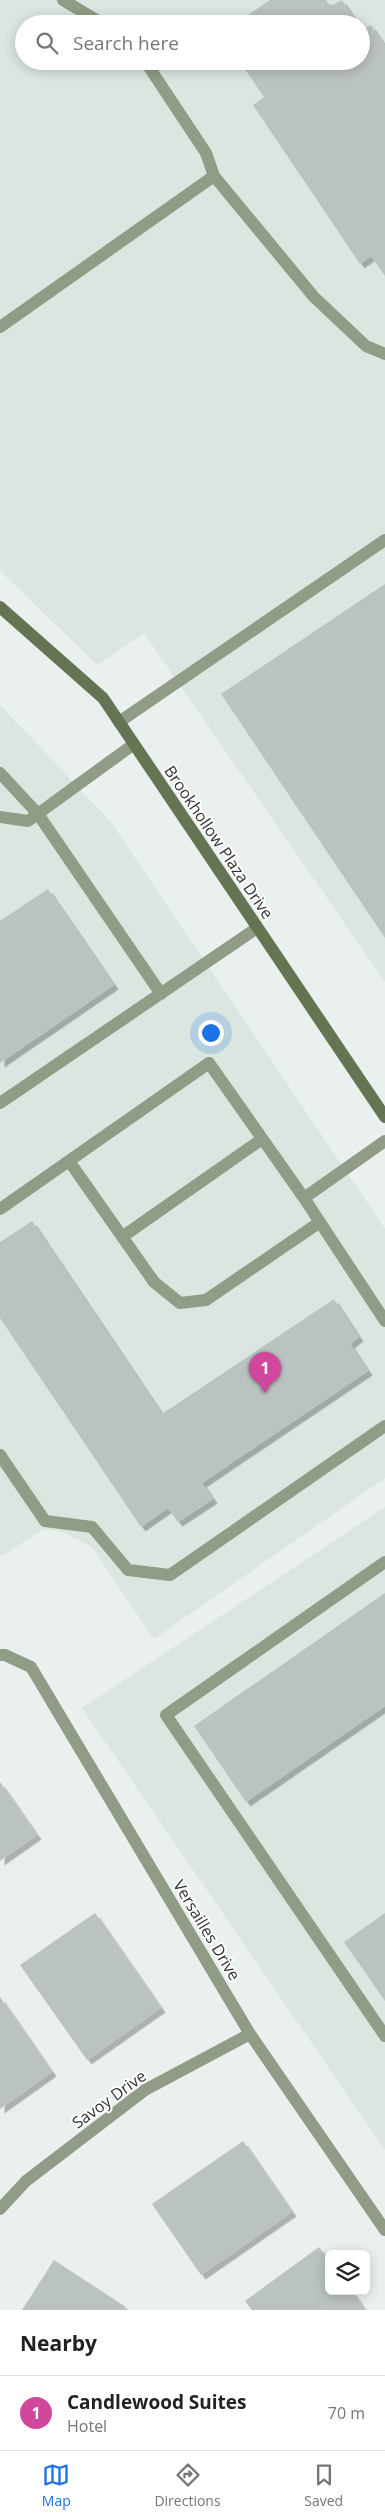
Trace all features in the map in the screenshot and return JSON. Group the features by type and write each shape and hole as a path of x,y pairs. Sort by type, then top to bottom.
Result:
{"street":[{"name":"Brookhollow Plaza Drive","path":"0,607 103,698 385,1118"}],"lane":[{"path":"63,0 89,15"},
{"path":"151,70 206,153 214,176 314,298 366,346 385,354"},
{"path":"0,327 214,176"},
{"path":"120,722 385,540"},
{"path":"0,818 28,821 134,744"},
{"path":"0,773 38,814 161,994"},
{"path":"0,1103 257,928"},
{"path":"0,1209 209,1064 304,1198 385,1321"},
{"path":"122,1237 262,1139"},
{"path":"304,1198 385,1141"},
{"path":"69,1161 154,1282 180,1303 206,1300 320,1222"},
{"path":"0,1455 45,1521 92,1527 128,1570 170,1575 385,1426"},
{"path":"385,1562 166,1715 385,2036"},
{"name":"Versailles Drive","path":"0,1655 5,1655 31,1667 250,2034 385,2230"},
{"name":"Savoy Drive","path":"0,2209 26,2181 144,2090 250,2034"}],"shaded area":[{"path":"0,0 385,0 385,982 144,633 97,665 0,571"},
{"path":"0,705 110,821 385,1229 385,1478 154,1639 91,1546 62,1532 44,1529 0,1557"},
{"path":"385,1507 385,2150 82,1708"}],"building":[{"path":"270,0 326,0 330,6 342,0 352,15 248,15"},
{"path":"370,26 385,46 385,276 371,256 360,264 253,105 264,97 245,70 370,70"},
{"path":"385,584 385,938 221,694"},
{"path":"48,889 114,985 0,1063 0,921"},
{"path":"32,1221 162,1414 334,1299 359,1337 350,1344 368,1371 202,1483 213,1499 178,1522 168,1508 141,1527 0,1318 0,1242"},
{"path":"385,1593 385,1706 246,1802 194,1726"},
{"path":"0,1782 37,1835 0,1861"},
{"path":"95,1913 161,2008 87,2060 20,1965"},
{"path":"385,1913 385,2001 344,1942"},
{"path":"0,1997 52,2072 0,2109"},
{"path":"243,2141 292,2212 201,2275 152,2204"},
{"path":"319,2247 325,2255 325,2295 355,2295 365,2310 252,2310 245,2301"},
{"path":"54,2260 126,2307 124,2310 22,2310"}],"place":[{"name":"Candlewood Suites","path":"265,1393"}]}
